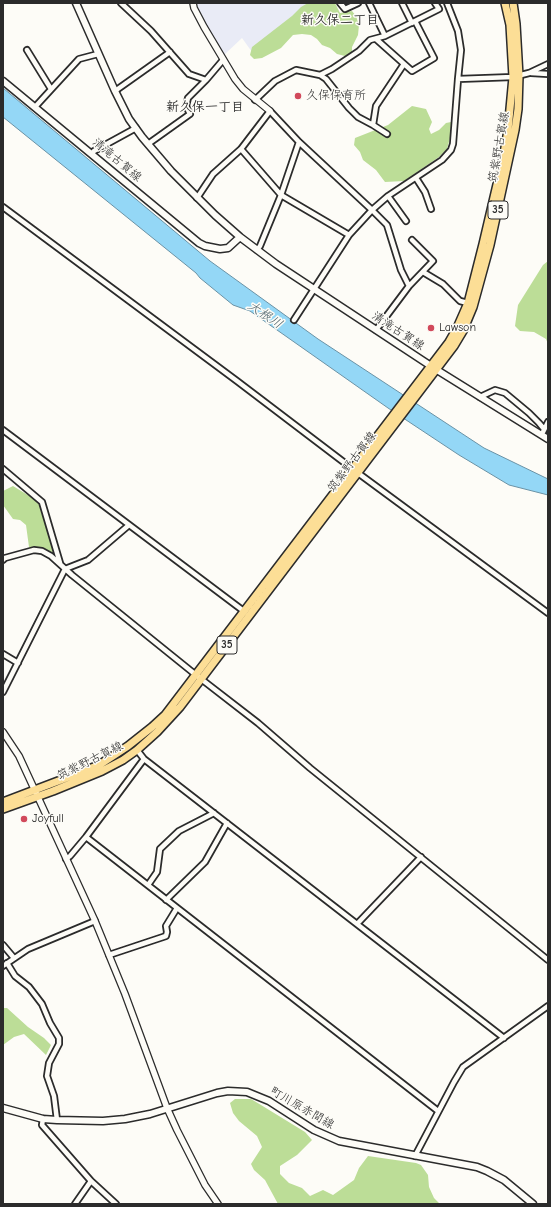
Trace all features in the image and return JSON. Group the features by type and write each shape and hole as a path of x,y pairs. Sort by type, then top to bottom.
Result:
{"main road":[{"name":"清滝古賀線","path":"76,3 129,119 171,171 197,198 240,237 314,289 480,397 545,434"},
{"name":"筑紫野古賀線","path":"3,802 35,794 102,770 137,750 169,720 247,613 412,395 463,331 473,307 490,245 510,159 518,109 516,76 506,3"},
{"name":"筑紫野古賀線","path":"434,368 457,328 468,303 503,159 516,76 516,24 513,3"},
{"name":"清滝古賀線","path":"3,80 205,246 220,249 228,248 240,237"},
{"name":"筑紫野古賀線","path":"3,809 99,765 128,746 165,715 199,677"},
{"name":"町川原赤間線","path":"3,1108 43,1119 103,1121 150,1114 217,1093 228,1091 247,1092 269,1101 314,1130 331,1138 348,1143 477,1167 504,1180 533,1204"}],"street":[{"path":"121,3 151,31 189,74 206,80"},
{"path":"193,3 204,27 235,79 255,100 270,111 299,142 387,225 401,270 409,286"},
{"path":"340,3 345,9 358,3"},
{"path":"369,3 386,36"},
{"path":"376,39 412,71 434,58 402,3"},
{"path":"320,75 344,62 359,51 370,40 386,36 439,10 435,3"},
{"path":"294,320 349,235 372,210 388,196 442,160 454,144 461,50 458,31 447,3"},
{"path":"27,50 51,89"},
{"path":"115,91 170,52"},
{"path":"35,107 79,59 98,54"},
{"path":"148,144 190,114 186,106 188,98 223,60"},
{"path":"372,125 376,106 404,64"},
{"path":"458,79 516,76 529,73 548,64"},
{"path":"255,100 275,81 296,70 320,75 326,78 348,108 358,117 387,134"},
{"path":"529,73 548,74"},
{"path":"197,198 214,174 241,148 270,111"},
{"path":"92,154 94,151 136,128"},
{"path":"257,250 260,246 280,195 299,142"},
{"path":"241,148 280,195 349,235"},
{"path":"416,178 425,192 431,209"},
{"path":"388,196 406,220"},
{"path":"3,207 355,471 548,613"},
{"path":"376,330 409,286 432,262 412,240"},
{"path":"423,272 443,284 460,301 468,303"},
{"path":"480,397 495,390 505,393 539,423 545,434"},
{"path":"545,434 548,422"},
{"path":"3,430 247,613"},
{"path":"3,469 42,502 60,563"},
{"path":"3,692 65,569 88,560 129,525"},
{"path":"3,560 5,558 34,550 42,551 60,563 65,569 258,723 310,768 548,960"},
{"path":"3,654 18,664"},
{"path":"3,732 19,756 35,794 95,921 139,1030 167,1108 205,1185 218,1204"},
{"path":"137,750 144,759 504,1038"},
{"path":"66,859 86,837 144,759"},
{"path":"148,885 157,872 160,849 179,831 214,813"},
{"path":"166,900 205,862 228,823"},
{"path":"86,837 438,1111"},
{"path":"357,924 421,857"},
{"path":"109,954 166,936 166,926 176,908"},
{"path":"57,1120 54,1096 47,1076 49,1063 59,1044 59,1038 50,1023 42,1004 29,988 5,965 28,949 95,921"},
{"path":"3,945 14,958"},
{"path":"415,1156 463,1067 548,1006"},
{"path":"43,1119 42,1125 91,1181 116,1204"},
{"path":"75,1204 91,1181"}],"shaded area":[{"path":"197,3 314,3 252,52 242,38 224,55 198,10"}],"green space":[{"path":"308,3 335,3 340,13 352,11 356,16 359,25 358,35 352,47 352,52 345,56 337,54 330,48 322,45 311,35 302,34 293,35 281,48 262,58 254,59 250,55 252,47"},
{"path":"412,106 426,109 432,122 429,129 431,134 439,130 446,123 451,122 450,138 447,149 439,157 404,181 385,182 376,170 363,160 360,152 354,145 355,138 388,125"},
{"path":"548,261 548,344 546,339 534,332 520,331 515,326 518,305 543,265"},
{"path":"13,486 40,504 41,512 56,554 55,556 45,550 29,547 26,525 20,520 13,519 3,505 3,491"},
{"path":"3,1008 7,1008 51,1045 46,1055 24,1034 14,1037 3,1045"},
{"path":"235,1099 251,1099 305,1132 312,1140 297,1155 280,1166 280,1174 289,1183 302,1188 310,1196 323,1190 333,1195 354,1180 359,1168 368,1156 421,1165 428,1175 429,1187 434,1198 440,1204 278,1204 265,1180 254,1170 251,1164 262,1147 257,1136 239,1121 233,1113 230,1103"}],"water":[{"name":"大根川","path":"3,88 210,261 318,339 484,448 548,479 548,495 509,485 459,455 388,408 250,311 233,305 196,273 3,117"}],"place":[{"name":"久保保育所","path":"298,96"},
{"name":"Lawson","path":"431,328"},
{"name":"Joyfull","path":"24,819"}],"district":[{"name":"新久保二丁目","path":"340,20"},
{"name":"新久保一丁目","path":"205,107"}]}
